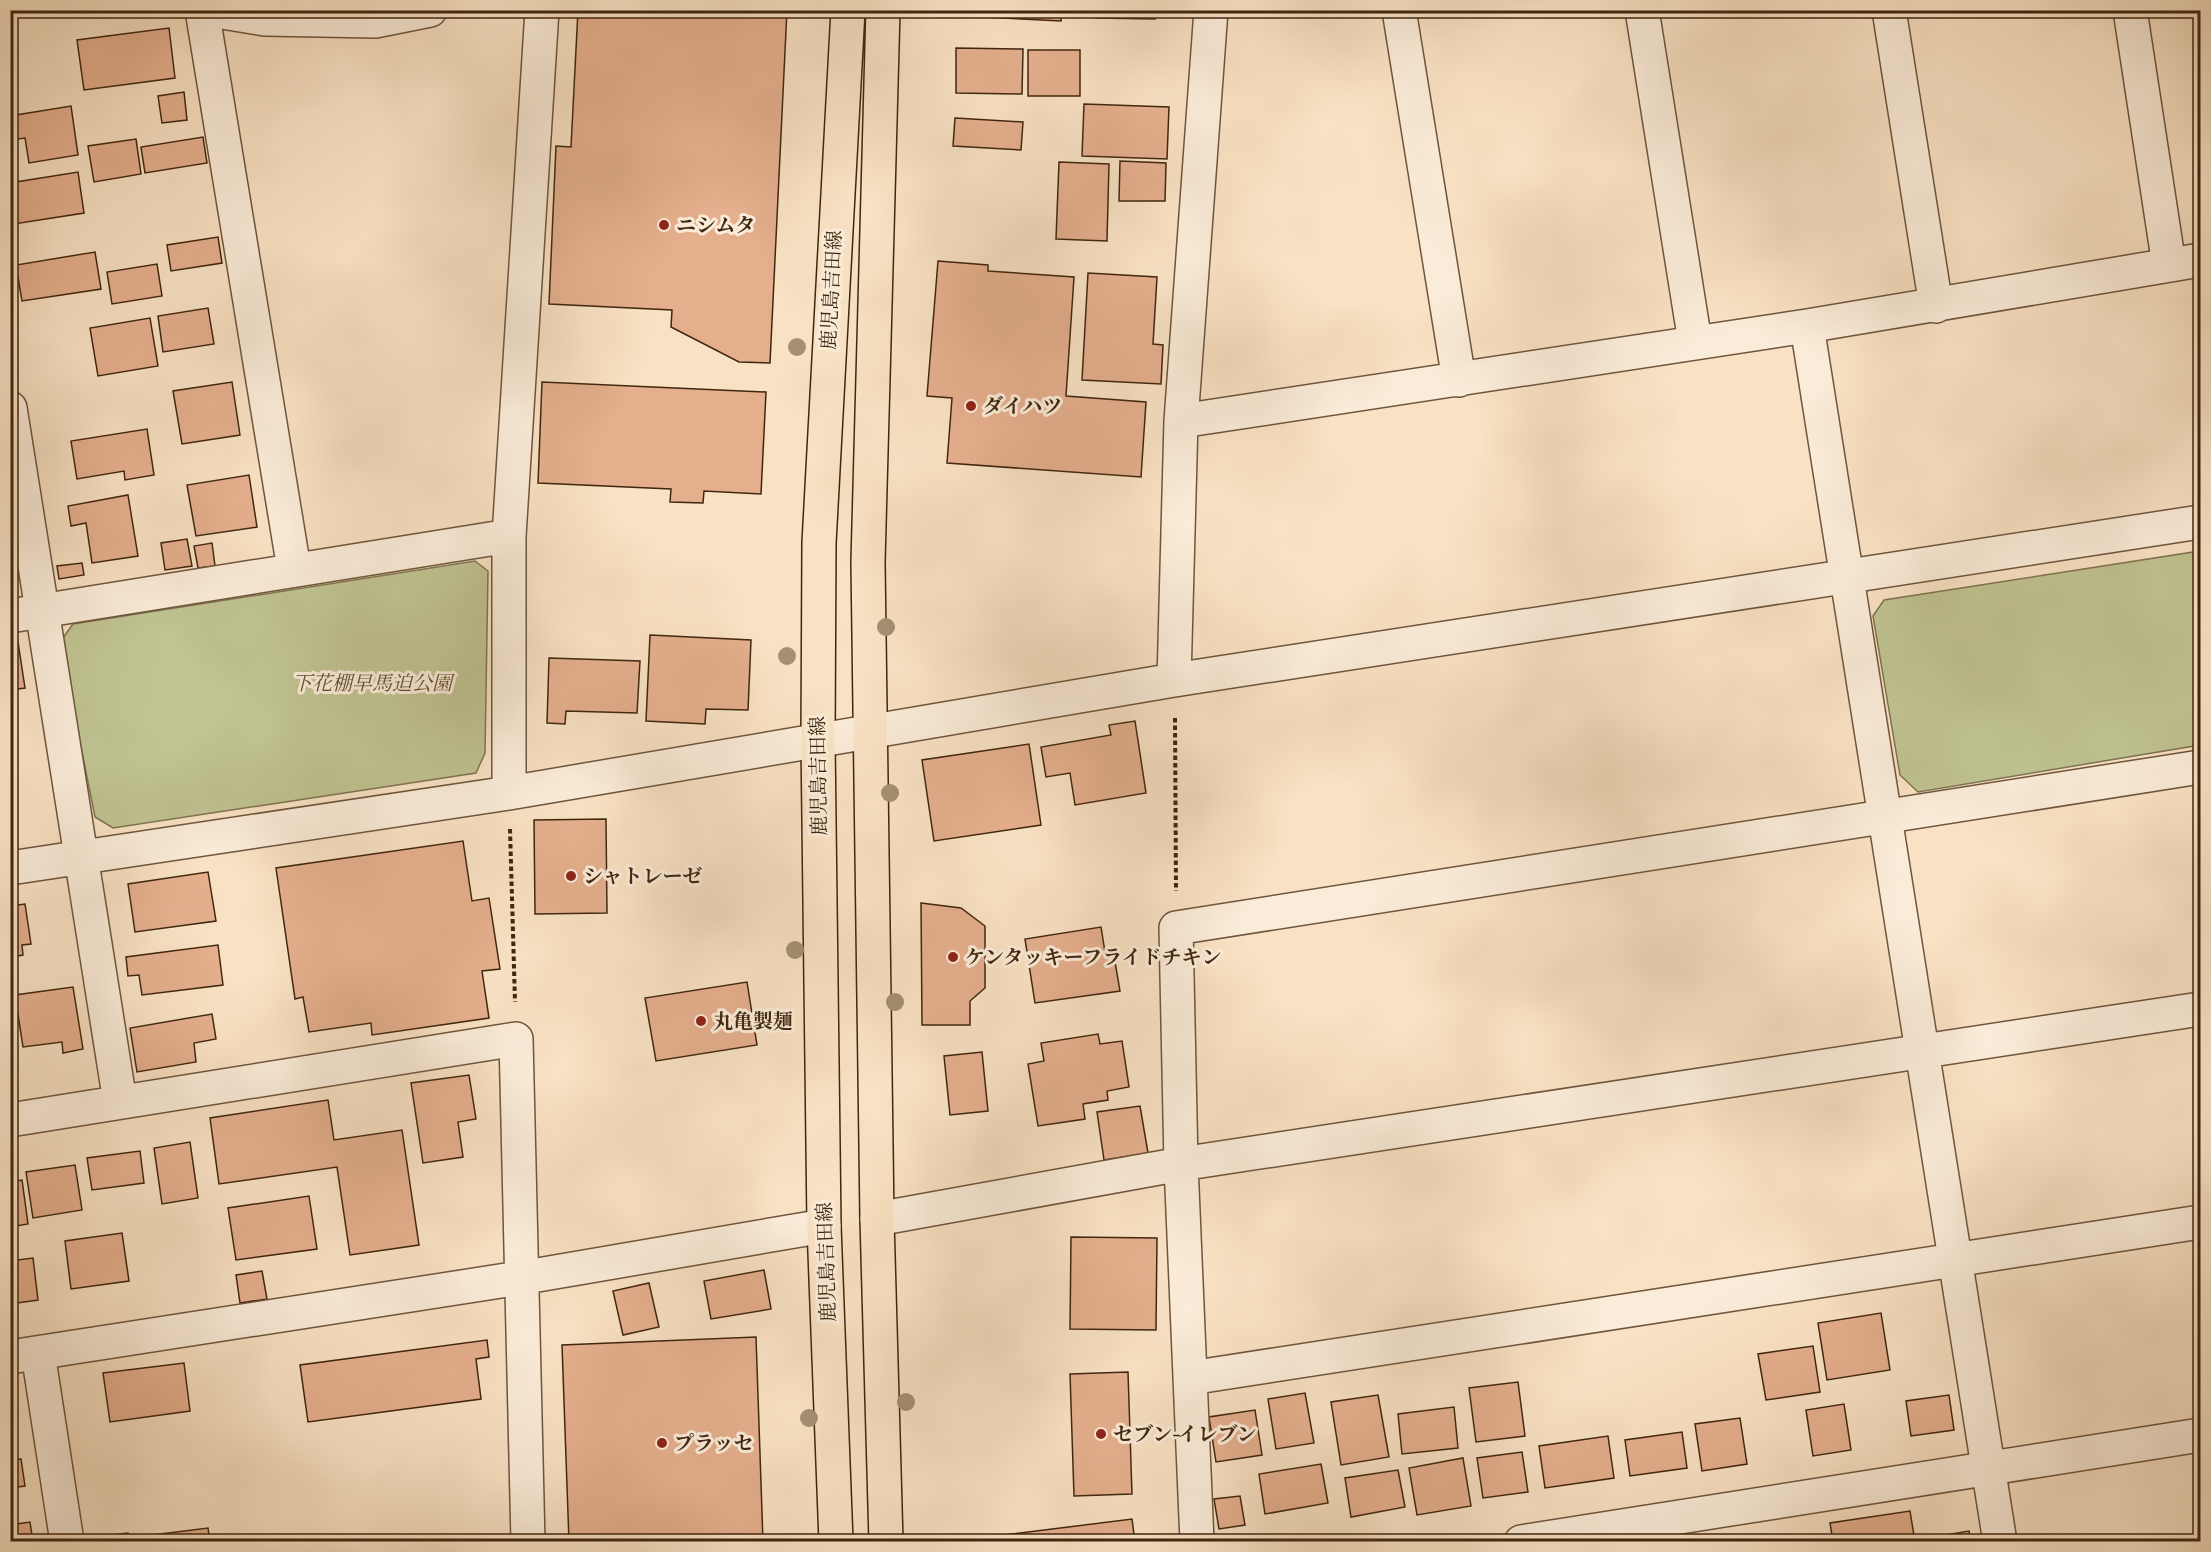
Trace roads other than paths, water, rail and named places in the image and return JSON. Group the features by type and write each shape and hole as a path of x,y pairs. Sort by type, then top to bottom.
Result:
{"main road":[{"name":"鹿児島吉田線","path":"836,1542 824,1226 818,740 819,543 848,10"},
{"path":"883,10 868,562 877,1219 886,1542"}],"street":[{"path":"202,10 294,569"},
{"path":"210,10 265,18 375,21 430,10"},
{"path":"509,793 509,536 542,10"},
{"path":"1174,680 1181,421 1211,10"},
{"path":"1399,10 1459,380"},
{"path":"1642,10 1695,342"},
{"path":"1889,10 1936,306"},
{"path":"2130,10 2169,265"},
{"path":"1181,421 1936,306 2200,260"},
{"path":"1807,326 1849,578 2000,1542"},
{"path":"10,408 120,1102"},
{"path":"10,868 509,793 1174,680 1849,578 2200,522"},
{"path":"10,616 509,536"},
{"path":"1197,1542 1180,1164 1176,928 2200,767"},
{"path":"877,1219 1180,1164 2200,1009"},
{"path":"10,1120 516,1039 528,1542"},
{"path":"1190,1378 2200,1222"},
{"path":"67,1542 24,1355 520,1278 824,1226"},
{"path":"1521,1542 2200,1435"}],"place":[{"name":"ニシムタ","path":"664,225"},
{"name":"ダイハツ","path":"971,406"},
{"name":"シャトレーゼ","path":"571,876"},
{"name":"ケンタッキーフライドチキン","path":"953,957"},
{"name":"丸亀製麺","path":"701,1021"},
{"name":"セブン-イレブン","path":"1101,1434"},
{"name":"プラッセ","path":"662,1443"}],"park label":[{"name":"下花棚早馬迫公園","path":"372,683"}]}
